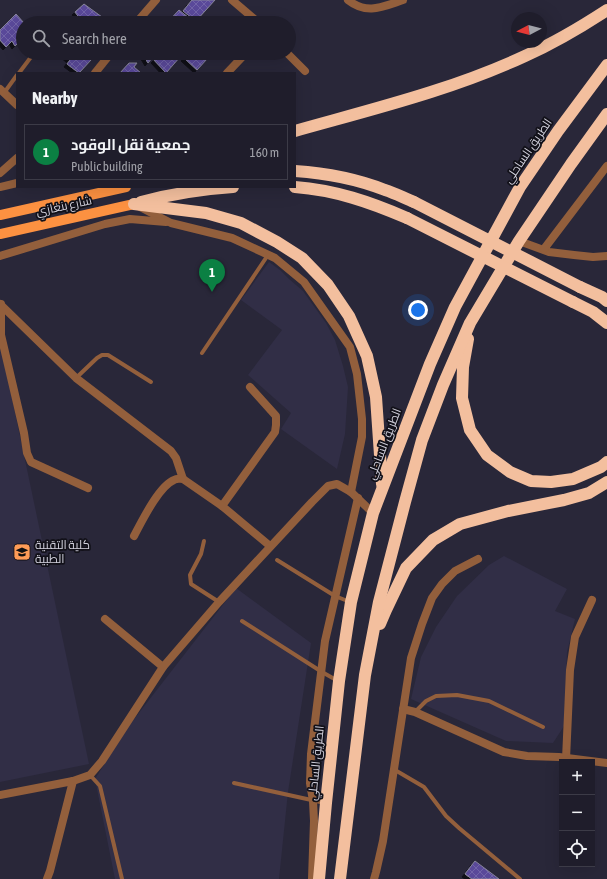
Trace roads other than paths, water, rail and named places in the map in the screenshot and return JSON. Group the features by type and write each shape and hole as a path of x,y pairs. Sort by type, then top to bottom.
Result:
{"highway":[{"path":"296,131 410,99 470,80 526,56 581,27 607,10"},
{"name":"الطريق الساحلي","path":"319,879 339,681 350,602 373,513 430,364 455,307 520,187 558,131 607,65"},
{"path":"340,879 365,675 379,602 422,440 443,385 470,323 519,241 607,114"},
{"path":"296,171 350,179 385,190 414,202 602,297 607,301"},
{"path":"296,187 320,190 362,200 387,209 593,312 607,323"},
{"path":"134,204 165,196 221,188"},
{"path":"134,204 206,213 241,223 277,242 302,258 328,285 349,316 367,356 376,397 382,488"},
{"path":"470,323 463,367 462,398 470,430 487,455 510,472 531,481 551,482 573,479 601,467 607,462"},
{"path":"365,675 379,627 406,568 433,540 460,524 508,511 564,500 590,493 607,482"}],"main road":[{"name":"شارع بنغازي","path":"0,214 121,188"},
{"name":"شارع بنغازي","path":"0,234 134,204"}],"street":[{"path":"142,16 156,0"},
{"path":"232,0 251,16"},
{"path":"348,0 352,4 366,9 379,8 403,0"},
{"path":"96,72 105,60"},
{"path":"228,72 239,60"},
{"path":"294,60 305,71"},
{"path":"2,91 16,104"},
{"path":"0,173 16,159"},
{"path":"544,249 607,166"},
{"path":"0,186 16,183"},
{"path":"134,204 171,223"},
{"path":"0,256 104,224 130,219 171,223 232,238 275,258 304,282 350,347 357,374 362,419 362,437 351,492"},
{"path":"519,241 549,252 574,256 606,256"},
{"path":"0,304 76,378 171,451 176,458 183,479"},
{"path":"0,304 1,335 24,433 27,453 31,462 88,488"},
{"path":"222,506 275,432 276,416 250,387"},
{"path":"134,536 166,484 175,479 183,479 222,506 270,546"},
{"path":"0,796 90,776 102,761 163,667 270,546 328,486 337,484 351,492 373,513"},
{"path":"312,879 314,821 310,784 311,754 325,641 358,498"},
{"path":"374,879 383,840 395,770 411,658 422,624 432,598 442,584 455,571 478,559"},
{"path":"403,709 415,712 504,752 527,756 559,757 566,759 570,670 572,657 576,637 592,600"},
{"path":"106,619 163,667"},
{"path":"595,763 607,764"},
{"path":"47,879 73,781"}],"lane":[{"path":"20,72 29,60"},
{"path":"2,91 16,76"},
{"path":"202,353 268,254"},
{"path":"76,378 97,358 102,355 108,355 151,382"},
{"path":"204,541 201,554 190,575 191,584 219,602"},
{"path":"277,560 335,596 350,602"},
{"path":"242,621 322,672 339,681"},
{"path":"415,712 426,702 436,696 457,695 489,701 543,728"},
{"path":"395,770 424,787 446,816 520,879"},
{"path":"90,776 100,786 122,879"},
{"path":"234,783 326,803"}],"place":[{"name":"جمعية نقل الوقود","path":"212,292"},
{"name":"كلية التقنية الطبية","path":"22,552"}]}
